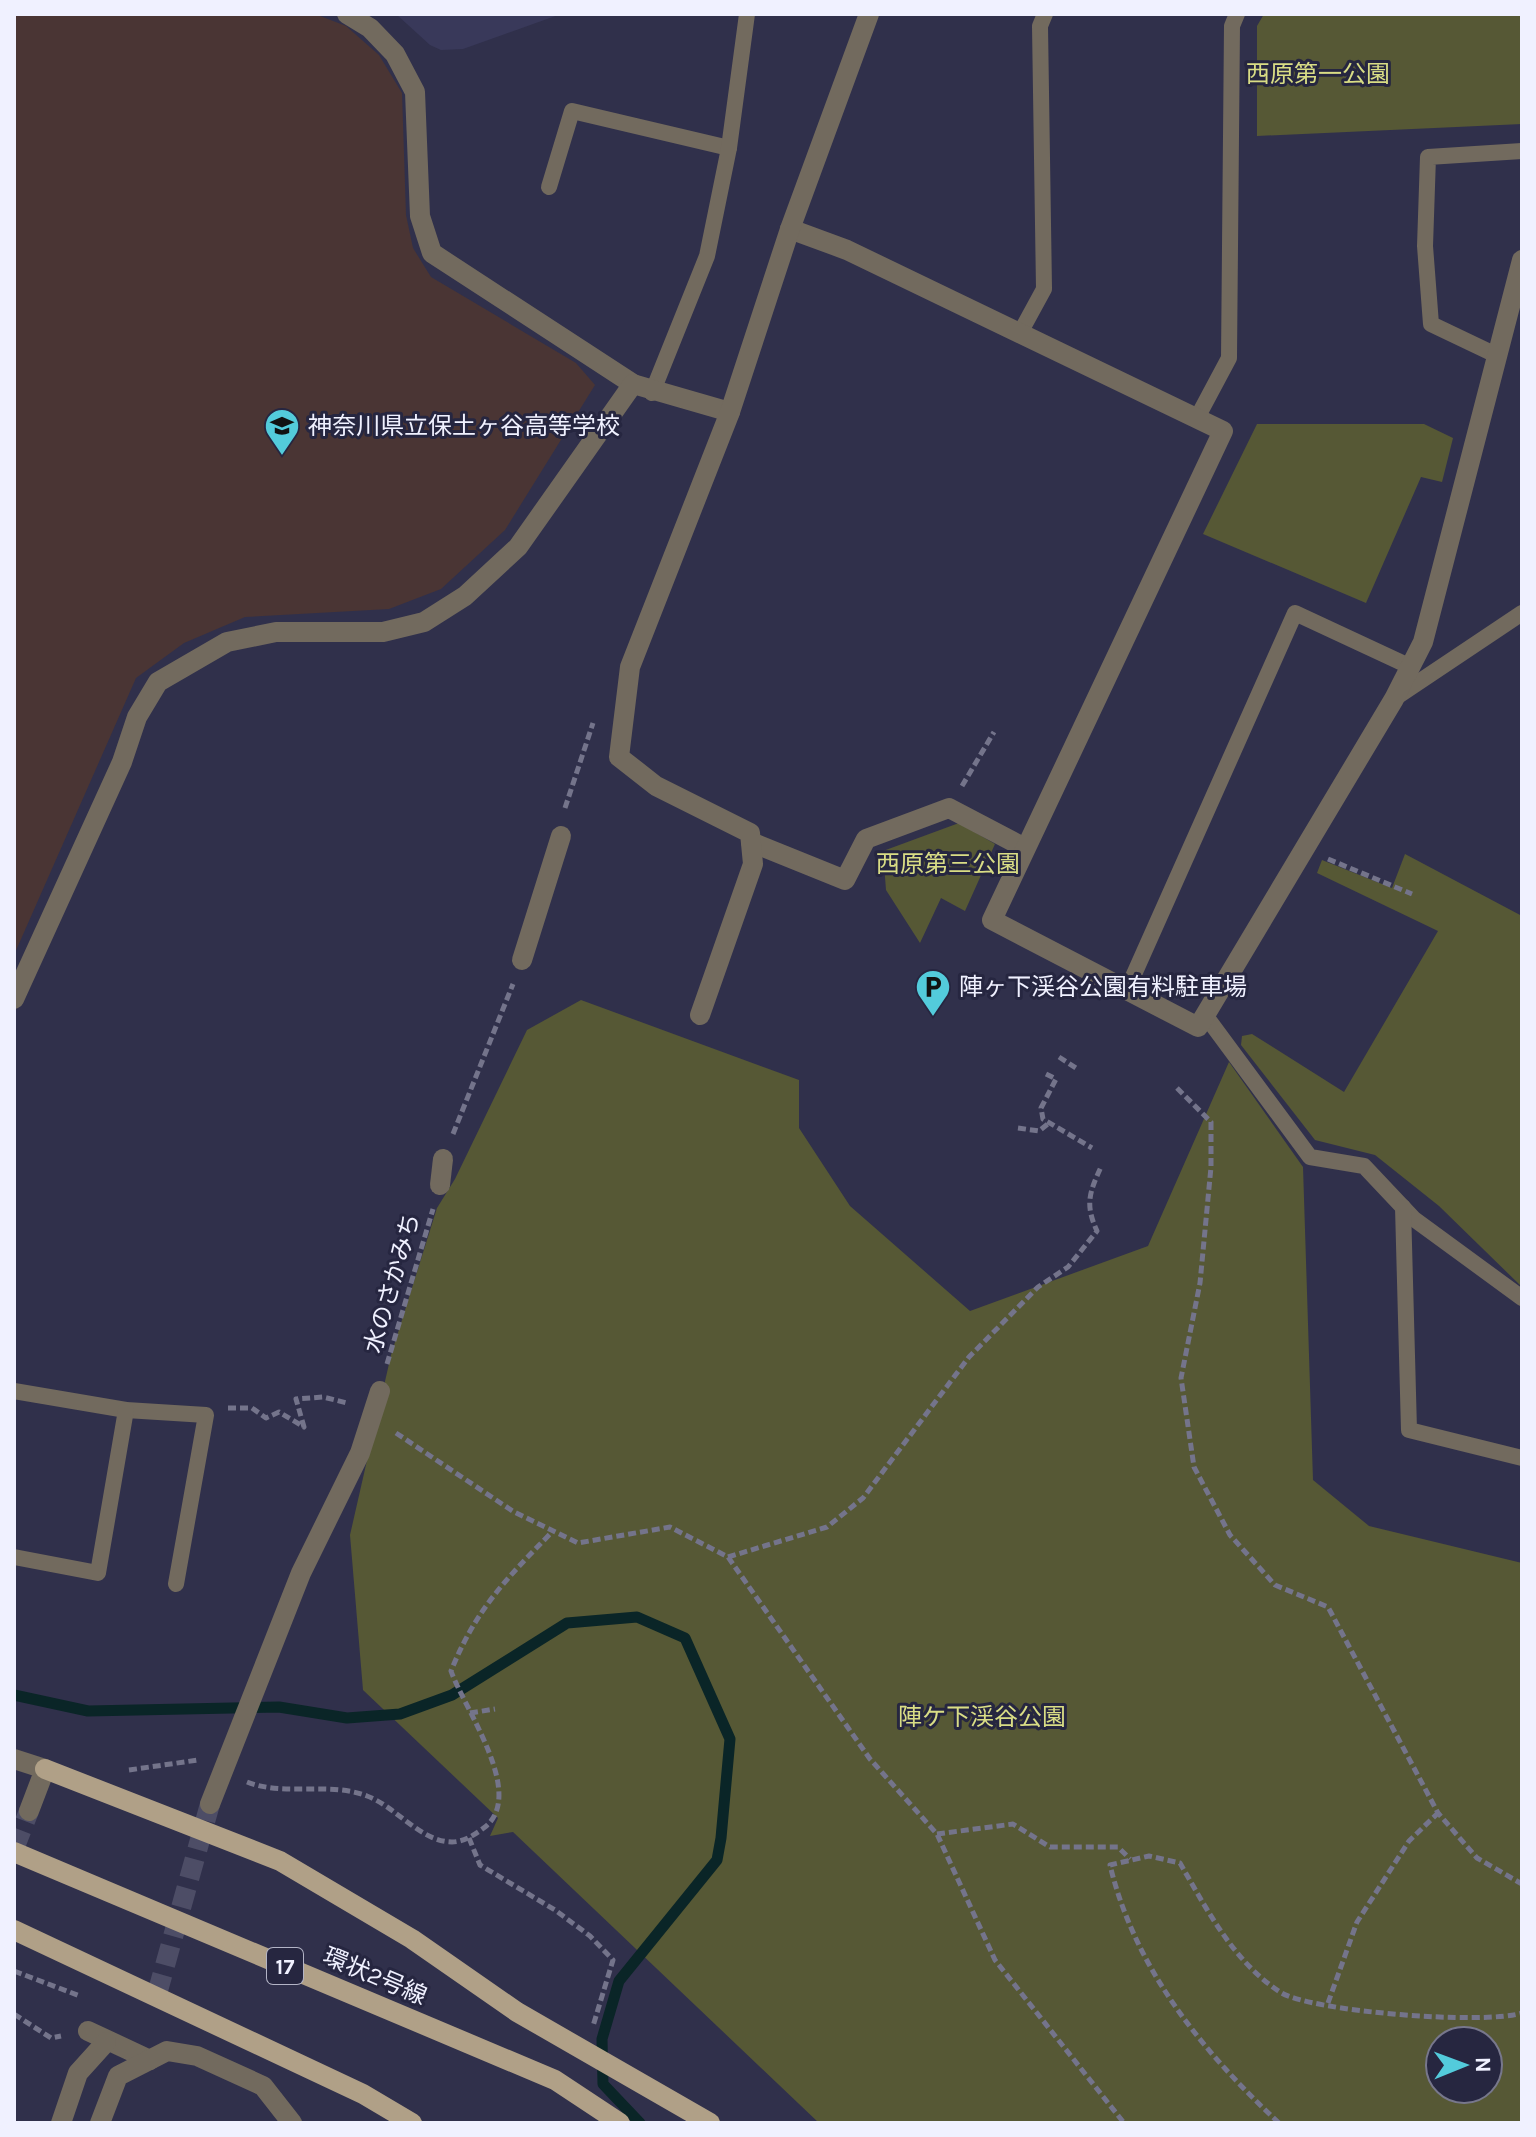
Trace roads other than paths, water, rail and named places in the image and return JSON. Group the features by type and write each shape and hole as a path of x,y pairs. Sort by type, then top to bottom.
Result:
{"main road":[{"path":"45,1769 280,1861 412,1939 517,2012 710,2123"},
{"name":"環状2号線","path":"14,1852 555,2080 620,2123"},
{"path":"14,1930 363,2094 412,2123"}],"street":[{"path":"347,14 370,28 395,54 415,92 420,216 432,253 642,388 730,412"},
{"path":"700,1015 753,864 750,833 656,786 619,757 630,667 730,412 790,229 869,14"},
{"path":"790,229 847,250 1223,431 992,920 1198,1027 1302,848 1394,699 1423,642 1522,260"},
{"path":"14,999 122,762 137,717 158,682 227,642 276,632 383,632 424,622 465,596 518,547 642,388"},
{"path":"751,842 845,880 866,839 949,808 1025,848"},
{"path":"522,960 561,836"},
{"path":"440,1185 443,1159"},
{"path":"210,1804 239,1737 265,1661 301,1573 360,1453 380,1391"},
{"path":"14,1759 45,1769 29,1811"},
{"path":"88,2031 150,2060"},
{"path":"61,2123 78,2073 106,2042"},
{"path":"100,2123 118,2076 167,2051 197,2056 263,2086 292,2123"}],"lane":[{"path":"642,388 707,256 729,148 747,14"},
{"path":"1020,333 1044,289 1040,26 1045,14"},
{"path":"1197,418 1229,358 1232,26 1237,14"},
{"path":"549,187 572,111 729,148"},
{"path":"1496,355 1431,324 1425,246 1428,157 1522,151"},
{"path":"1127,990 1295,613 1411,667"},
{"path":"1394,699 1522,613"},
{"path":"1205,1015 1310,1157 1364,1166 1403,1207 1522,1298"},
{"path":"1403,1207 1409,1430 1522,1458"},
{"path":"14,1391 126,1410 206,1415 176,1584"},
{"path":"14,1557 98,1573 126,1410"}],"waterway":[{"path":"14,1695 88,1711 279,1707 347,1718 400,1714 452,1695 567,1623 637,1617 685,1638 730,1739 721,1838 717,1860 619,1981 602,2039 603,2084 640,2123"}],"tunnel":[{"path":"157,1994 210,1804"},
{"path":"14,1849 29,1811"}],"place":[{"name":"神奈川県立保土ヶ谷高等学校","path":"282,457"},
{"name":"陣ヶ下渓谷公園有料駐車場","path":"933,1018"}],"park label":[{"name":"西原第一公園","path":"1318,74"},
{"name":"西原第三公園","path":"948,864"},
{"name":"陣ケ下渓谷公園","path":"982,1717"}]}
